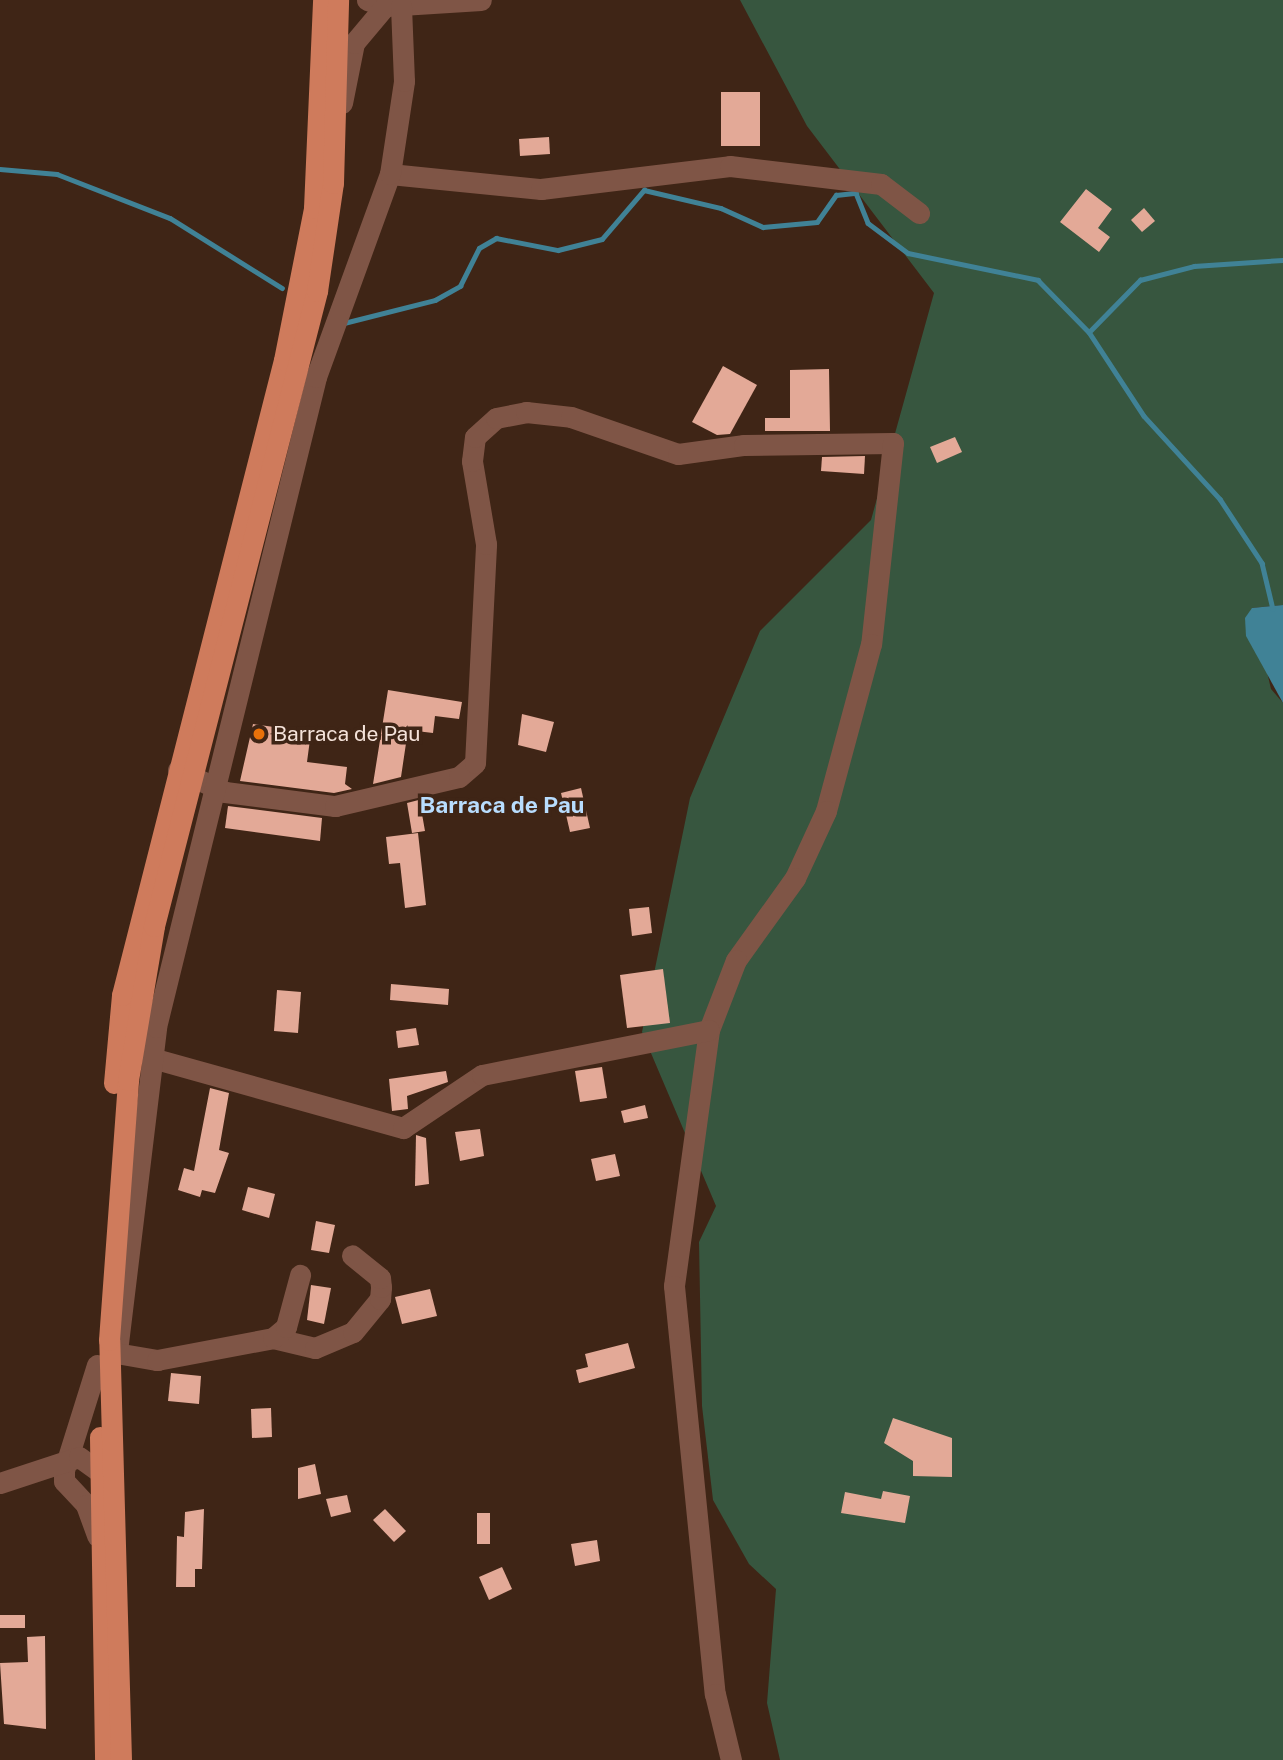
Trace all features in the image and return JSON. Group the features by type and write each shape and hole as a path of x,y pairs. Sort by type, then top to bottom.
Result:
{"main road":[{"path":"105,1760 97,1536 112,1405 114,1211 128,1080 154,926 186,772 291,322 314,208 325,28 336,1"},
{"path":"121,1760 106,1471 97,1365 97,1272 122,995 301,371 336,139 336,1"}],"street":[{"path":"336,1 365,16 383,3 481,0"},
{"path":"336,139 354,43 383,3"},
{"path":"112,1405 152,1058 216,783 316,377 390,174 404,82 383,3"},
{"path":"390,174 541,190 730,166 881,184 919,213"},
{"path":"186,772 216,783 225,792 335,806 459,777 475,763 486,544 472,461 475,437 496,418 526,412 571,417 678,454 744,445 893,443 871,644 826,811 795,878 736,960 709,1030 674,1286 715,1694 731,1760"},
{"path":"152,1058 403,1128 482,1075 709,1030"},
{"path":"116,1353 157,1360 273,1338 314,1348 353,1332 380,1299 381,1287 380,1278 352,1255"},
{"path":"273,1338 286,1327 300,1275"},
{"path":"65,1471 80,1435 97,1365"},
{"path":"65,1471 86,1505 97,1536"},
{"path":"0,1483 31,1474 65,1471 79,1483 106,1471"}],"green space":[{"path":"740,0 1283,0 1283,605 1252,608 1271,689 1283,703 1283,1760 780,1760 767,1703 776,1589 749,1564 713,1500 702,1406 699,1242 716,1206 642,1032 690,798 760,631 871,520 934,293 807,126"}],"water":[{"path":"1283,605 1283,703 1246,636 1245,618 1252,608"}],"building":[{"path":"721,92 760,92 760,146 721,146"},
{"path":"549,137 550,154 520,156 519,139"},
{"path":"1086,189 1112,209 1098,228 1110,237 1099,252 1060,222"},
{"path":"1144,208 1155,221 1142,232 1131,220"},
{"path":"723,366 757,385 730,434 717,435 692,422"},
{"path":"829,369 830,431 765,431 765,418 790,418 790,370"},
{"path":"955,437 962,452 937,463 930,447"},
{"path":"865,456 864,474 821,471 822,457"},
{"path":"388,690 462,702 459,719 435,716 433,733 408,730 401,777 373,784"},
{"path":"522,714 554,722 546,752 518,745"},
{"path":"253,724 311,732 307,762 347,767 345,784 352,789 334,793 240,781"},
{"path":"581,788 590,828 570,832 561,793"},
{"path":"434,796 437,812 422,814 425,831 412,833 407,803"},
{"path":"228,806 322,818 320,841 225,828"},
{"path":"418,833 426,905 405,908 400,863 389,864 386,837"},
{"path":"649,907 652,933 632,936 629,909"},
{"path":"663,969 670,1023 627,1028 620,975"},
{"path":"391,984 449,989 448,1005 390,1000"},
{"path":"277,990 301,992 298,1033 274,1031"},
{"path":"416,1028 419,1045 398,1048 396,1031"},
{"path":"602,1067 607,1098 580,1102 575,1071"},
{"path":"446,1071 448,1082 407,1096 408,1109 392,1111 389,1079"},
{"path":"210,1088 229,1093 219,1150 229,1153 215,1193 202,1190 200,1197 178,1190 184,1168 194,1171"},
{"path":"645,1105 648,1118 624,1123 621,1111"},
{"path":"480,1129 484,1156 460,1161 455,1132"},
{"path":"416,1135 426,1138 429,1184 415,1186"},
{"path":"615,1154 620,1176 596,1181 591,1159"},
{"path":"248,1187 275,1194 269,1218 242,1210"},
{"path":"316,1221 335,1225 329,1253 311,1250"},
{"path":"311,1285 331,1288 324,1324 307,1320"},
{"path":"430,1289 437,1316 402,1324 395,1297"},
{"path":"628,1343 635,1368 579,1383 576,1370 588,1367 585,1354"},
{"path":"171,1373 201,1376 199,1404 168,1401"},
{"path":"271,1408 272,1437 252,1438 251,1409"},
{"path":"893,1418 952,1438 952,1477 913,1476 913,1461 884,1443"},
{"path":"315,1464 321,1494 298,1499 298,1468"},
{"path":"883,1491 910,1496 905,1523 841,1513 845,1492 881,1499"},
{"path":"347,1495 351,1512 331,1517 326,1499"},
{"path":"204,1509 202,1569 195,1569 195,1587 176,1587 177,1536 184,1537 185,1512"},
{"path":"385,1509 406,1531 394,1542 373,1520"},
{"path":"477,1513 490,1513 490,1544 477,1544"},
{"path":"597,1540 600,1561 575,1566 571,1544"},
{"path":"502,1567 512,1589 489,1600 479,1577"},
{"path":"0,1615 25,1615 25,1628 0,1628"},
{"path":"45,1636 46,1729 4,1724 0,1663 28,1662 27,1637"}],"waterway":[{"path":"0,169 57,174 170,218 282,288"},
{"path":"344,323 435,300 460,286 479,248 496,238 558,250 602,239 644,190 721,208 763,227 817,222 836,195 856,193 868,223 908,253 1038,280 1089,332 1144,416 1220,499 1262,563 1273,609"},
{"path":"1089,332 1140,280 1194,266 1283,260"}],"place":[{"name":"Barraca de Pau","path":"259,734"}],"district":[{"name":"Barraca de Pau","path":"502,805"}]}
